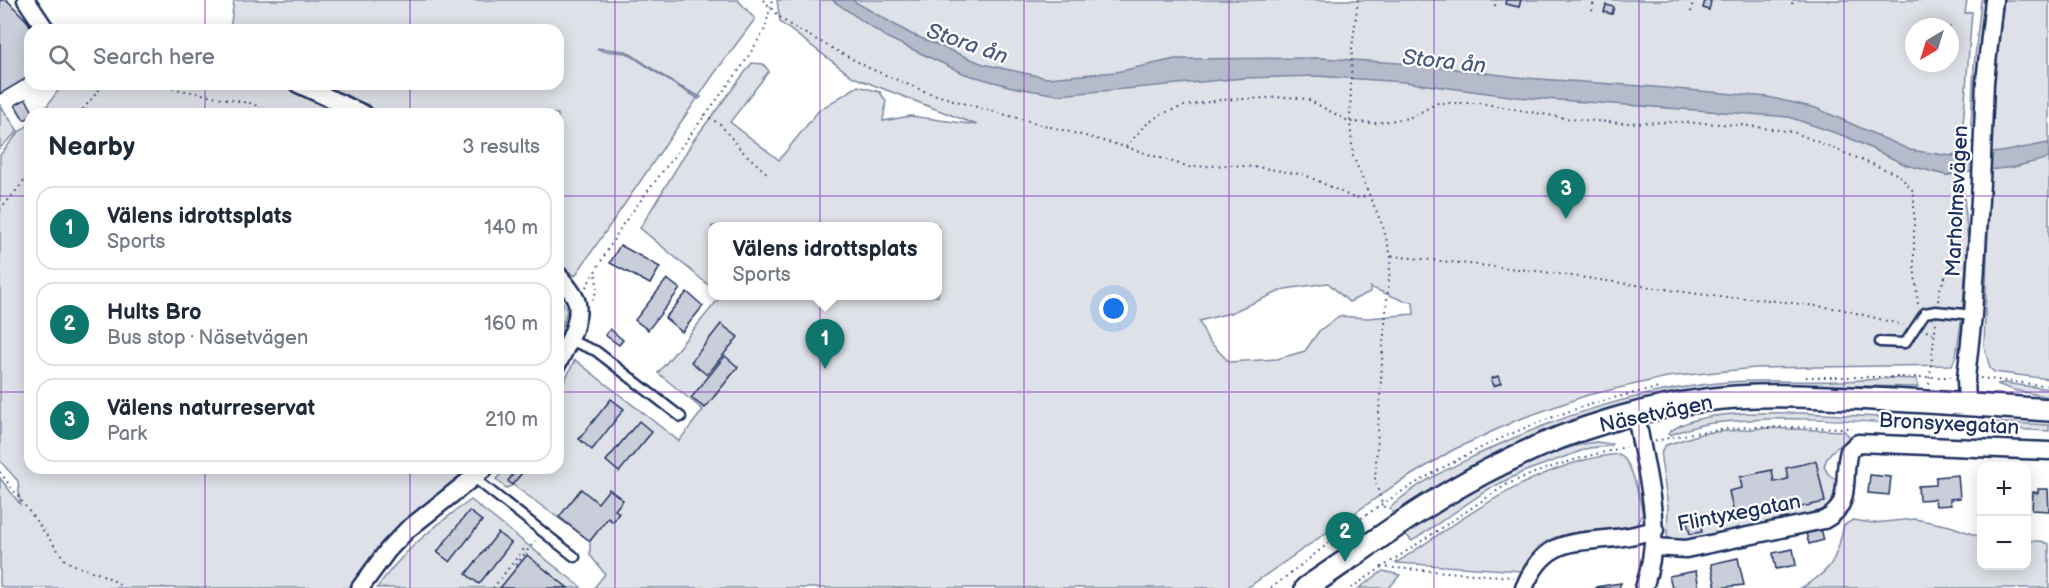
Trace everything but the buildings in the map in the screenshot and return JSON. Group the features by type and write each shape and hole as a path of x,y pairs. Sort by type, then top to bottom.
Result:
{"street":[{"path":"26,0 41,24"},
{"name":"Marholmsvägen","path":"1967,404 1967,366 1973,315 1985,82 1994,0"},
{"path":"311,90 351,108"},
{"path":"564,284 577,303 576,319 564,350"},
{"name":"Näsetvägen","path":"1306,588 1444,496 1489,470 1565,436 1636,414 1736,397 1814,396 2049,410"},
{"path":"1636,414 1650,487 1655,530 1654,547 1644,588"},
{"name":"Bronsyxegatan","path":"1832,516 1842,503 1849,451 1858,443 2049,451"},
{"path":"360,588 388,550 407,531 479,474"},
{"name":"Flintyxegatan","path":"1654,547 1686,549 1824,520 1832,516"},
{"path":"1526,583 1536,564 1558,546 1626,537 1655,530"}],"lane":[{"path":"1880,342 1905,343 1925,313 1936,311 1973,315"},
{"path":"569,340 596,351 681,417"},
{"path":"481,474 543,532 575,557"}],"path":[{"path":"764,0 793,27 869,68 926,92 1188,166 1233,165 1305,175 1354,198 1369,196"},
{"path":"577,303 601,258 623,224 743,65 765,29 772,0"},
{"path":"1271,588 1382,504 1375,480 1391,256 1383,227 1353,156 1350,122 1352,48 1358,0"},
{"path":"1495,6 1496,0"},
{"path":"1592,11 1594,0"},
{"path":"1691,12 1693,0"},
{"path":"1792,4 1793,0"},
{"path":"84,108 99,90"},
{"path":"180,90 254,104 259,108"},
{"path":"1126,147 1143,127 1161,114 1184,106 1220,100 1288,97 1307,99 1350,122 1375,123 1409,118 1438,103 1479,103 1572,119 1621,123 1679,122 1741,125 1793,132 1899,175 1914,192 1914,264 1920,318"},
{"path":"704,115 720,124 742,151 768,174"},
{"path":"0,210 24,181"},
{"path":"1391,256 1537,272 1728,298 1752,298 1840,309 1935,334"},
{"path":"1352,588 1506,485 1530,474 1567,462 1641,443 1693,433 1747,428 1851,428"},
{"path":"0,472 65,560 77,567 109,577 122,588"},
{"path":"516,565 543,532"},
{"path":"494,588 523,550 526,552"},
{"path":"1382,567 1526,583"}],"shaded area":[{"path":"234,0 738,0 755,19 714,74 575,276 564,268 564,108 367,108 329,90 564,90 564,24 231,24"},
{"path":"777,0 1967,0 1965,13 1972,12 1961,150 1951,156 1936,154 1933,172 1946,175 1962,174 1968,241 1962,317 1956,356 1952,365 1755,368 1667,377 1588,395 1517,420 1453,450 1395,485 1247,588 594,588 605,574 590,555 590,541 513,485 506,488 496,479 501,474 564,474 564,382 575,360 679,441 703,410 658,373 718,300 942,300 942,222 708,222 708,285 640,228 693,141 752,63 763,64 769,71 730,122 779,160 819,110 858,86 880,92 886,101 883,121 910,116 977,125 853,77 780,22","holes":["1328,283 1349,302 1370,292 1370,287 1404,301 1413,302 1414,314 1368,318 1339,316 1319,331 1305,351 1277,359 1229,362 1208,340 1199,321 1230,313 1285,289"]},
{"path":"1981,0 1985,0 1974,126 1971,126 1974,66"},
{"path":"2004,0 2049,0 2049,379 1994,372 1990,368 1984,346 1990,169 2014,167 2024,149 1991,154 1996,54"},
{"path":"59,90 296,90 339,108 45,108"},
{"path":"0,105 18,131 0,148"},
{"path":"24,128 24,474 465,474 428,504 352,588 7,588 0,586 0,478 20,504 18,481 0,461 0,155"},
{"path":"564,305 567,311 564,321"},
{"path":"1917,379 1918,387 1754,384 1681,392 1628,404 1575,420 1510,448 1395,518 1390,508 1434,476 1512,439 1572,415 1633,397 1728,382 1844,381"},
{"path":"1997,384 2049,389 2049,397 2013,390"},
{"path":"1803,413 1880,417 1918,422 1916,425 1840,420 1764,419 1708,424 1668,434 1679,426 1712,416"},
{"path":"1942,422 2049,425 2049,431 1946,426"},
{"path":"1764,428 1844,431 1849,436 1843,444 1829,454 1824,467 1829,475 1840,482 1831,510 1687,545 1672,543 1667,534 1668,507 1661,459 1662,450 1666,445 1704,433"},
{"path":"1596,442 1612,444 1589,448 1523,472 1489,489 1412,541 1406,535 1416,526 1486,483 1554,452"},
{"path":"1619,454 1632,472 1643,513 1635,527 1576,532 1548,540 1534,552 1522,571 1396,563 1475,511 1530,480 1588,459"},
{"path":"471,500 581,588 377,588 397,562 420,540"},
{"path":"1915,519 1950,526 1977,536 1977,570 2031,570 2031,541 2041,541 2049,544 2049,588 1801,588 1820,575 1832,563 1844,525 1853,520 1873,523"},
{"path":"1383,571 1400,575 1389,588 1359,588"}],"water":[{"path":"832,0 852,0 911,34 983,64 1047,78 1116,72 1175,59 1321,58 1415,64 1525,78 1768,97 1816,108 1910,150 1951,156 2001,152 2049,143 2049,158 2014,167 1946,175 1906,165 1847,137 1789,117 1517,97 1404,82 1316,76 1244,78 1058,95 1012,87 965,74 886,37"},
{"path":"597,48 626,51 677,85 701,97 699,99 677,86 627,53 602,51"}],"place":[{"name":"Välens naturreservat","path":"1566,219"},
{"name":"Välens idrottsplats","path":"825,369"},
{"name":"Hults Bro","path":"1345,562"}],"water label":[{"name":"Stora ån","path":"967,44"},
{"name":"Stora ån","path":"1444,62"}]}
